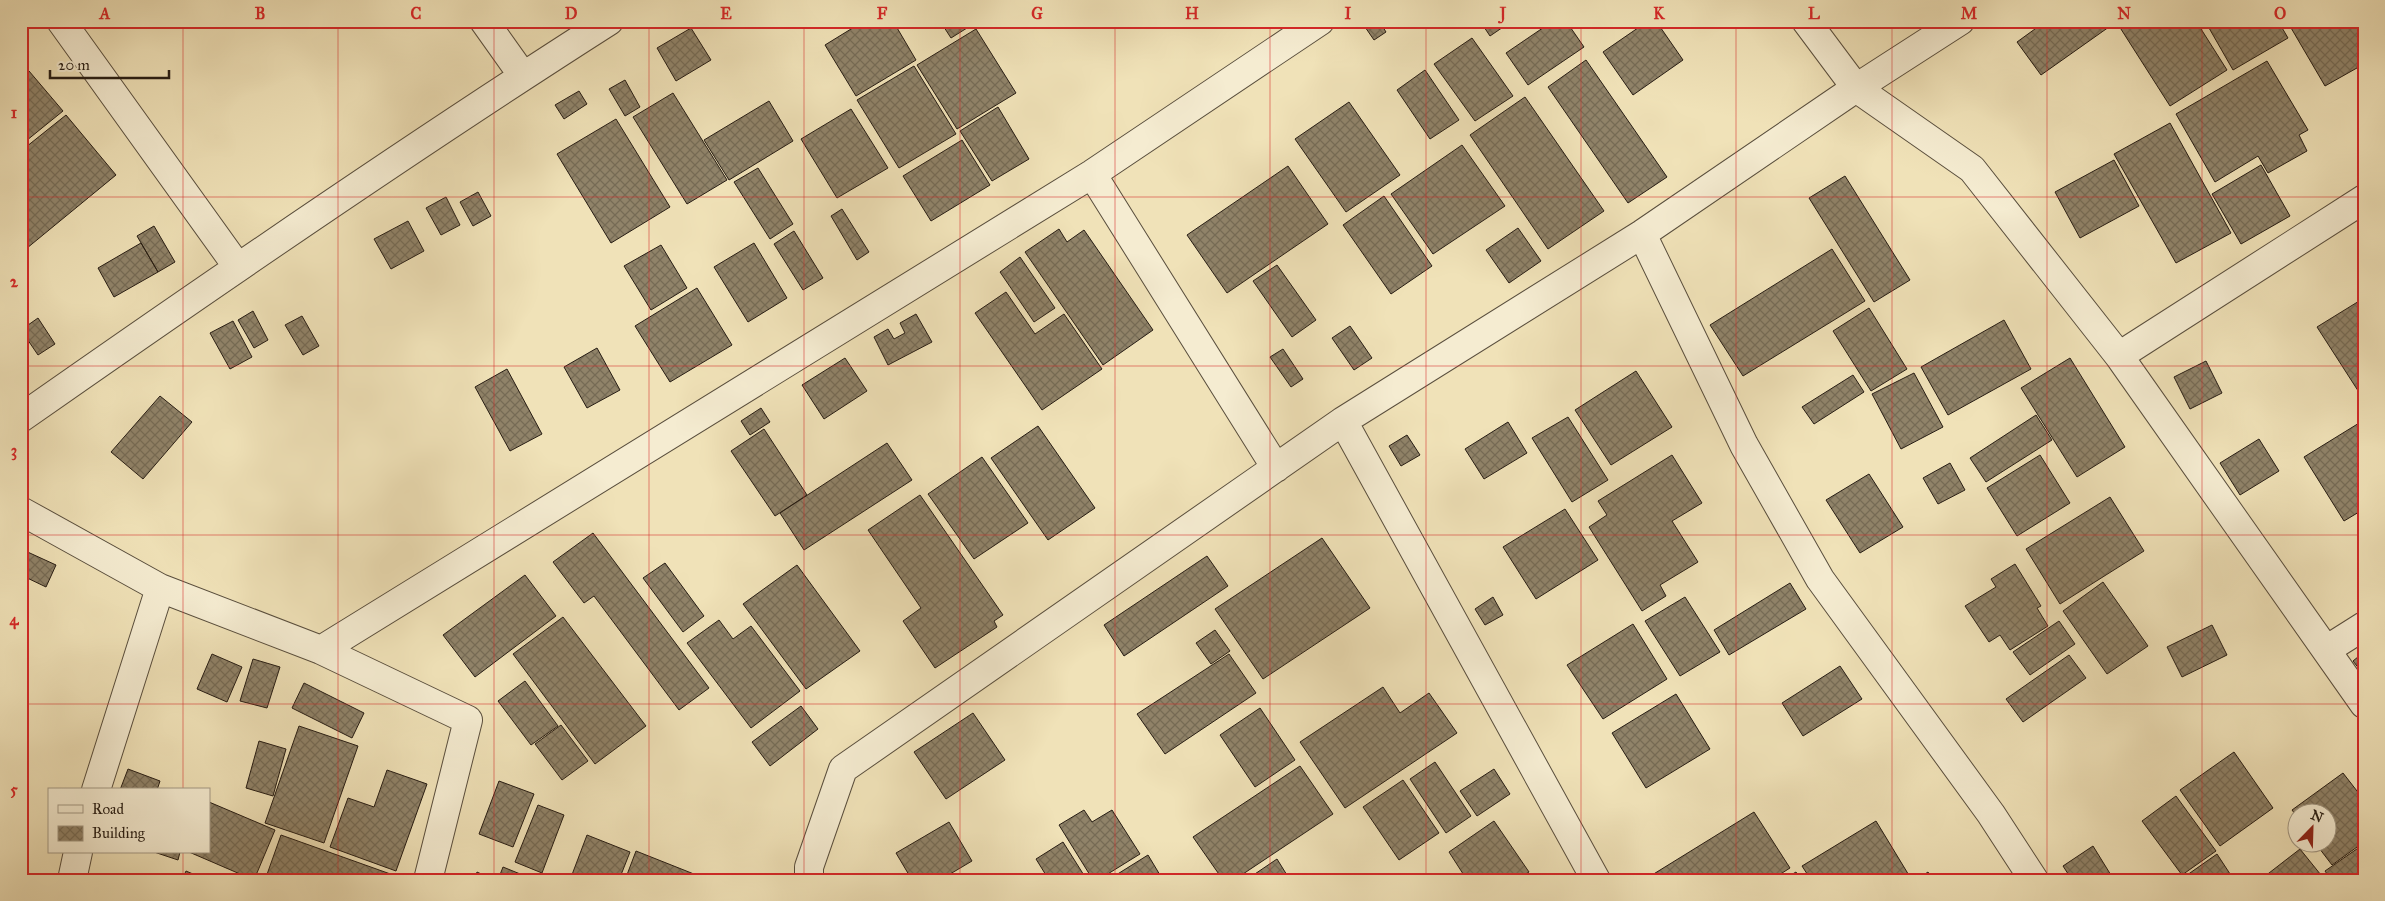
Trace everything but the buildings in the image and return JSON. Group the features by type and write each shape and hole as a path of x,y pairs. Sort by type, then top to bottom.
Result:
{"street":[{"path":"61,21 238,266"},
{"path":"484,21 524,76"},
{"path":"21,418 238,266 609,21"},
{"path":"320,650 1092,174 1320,21"},
{"path":"1806,21 1856,88 1972,169 2118,356 2364,704"},
{"path":"809,880 809,867 843,769 1343,421 1642,234 1856,88 1960,21"},
{"path":"1092,174 1276,468"},
{"path":"2118,356 2364,198"},
{"path":"1642,234 1744,445 1820,579 1992,814 2034,880"},
{"path":"1343,421 1596,880"},
{"path":"21,510 160,588 320,650 468,720 428,880"},
{"path":"97,788 160,588"},
{"path":"2326,650 2364,626"},
{"path":"72,880 78,854"}]}
